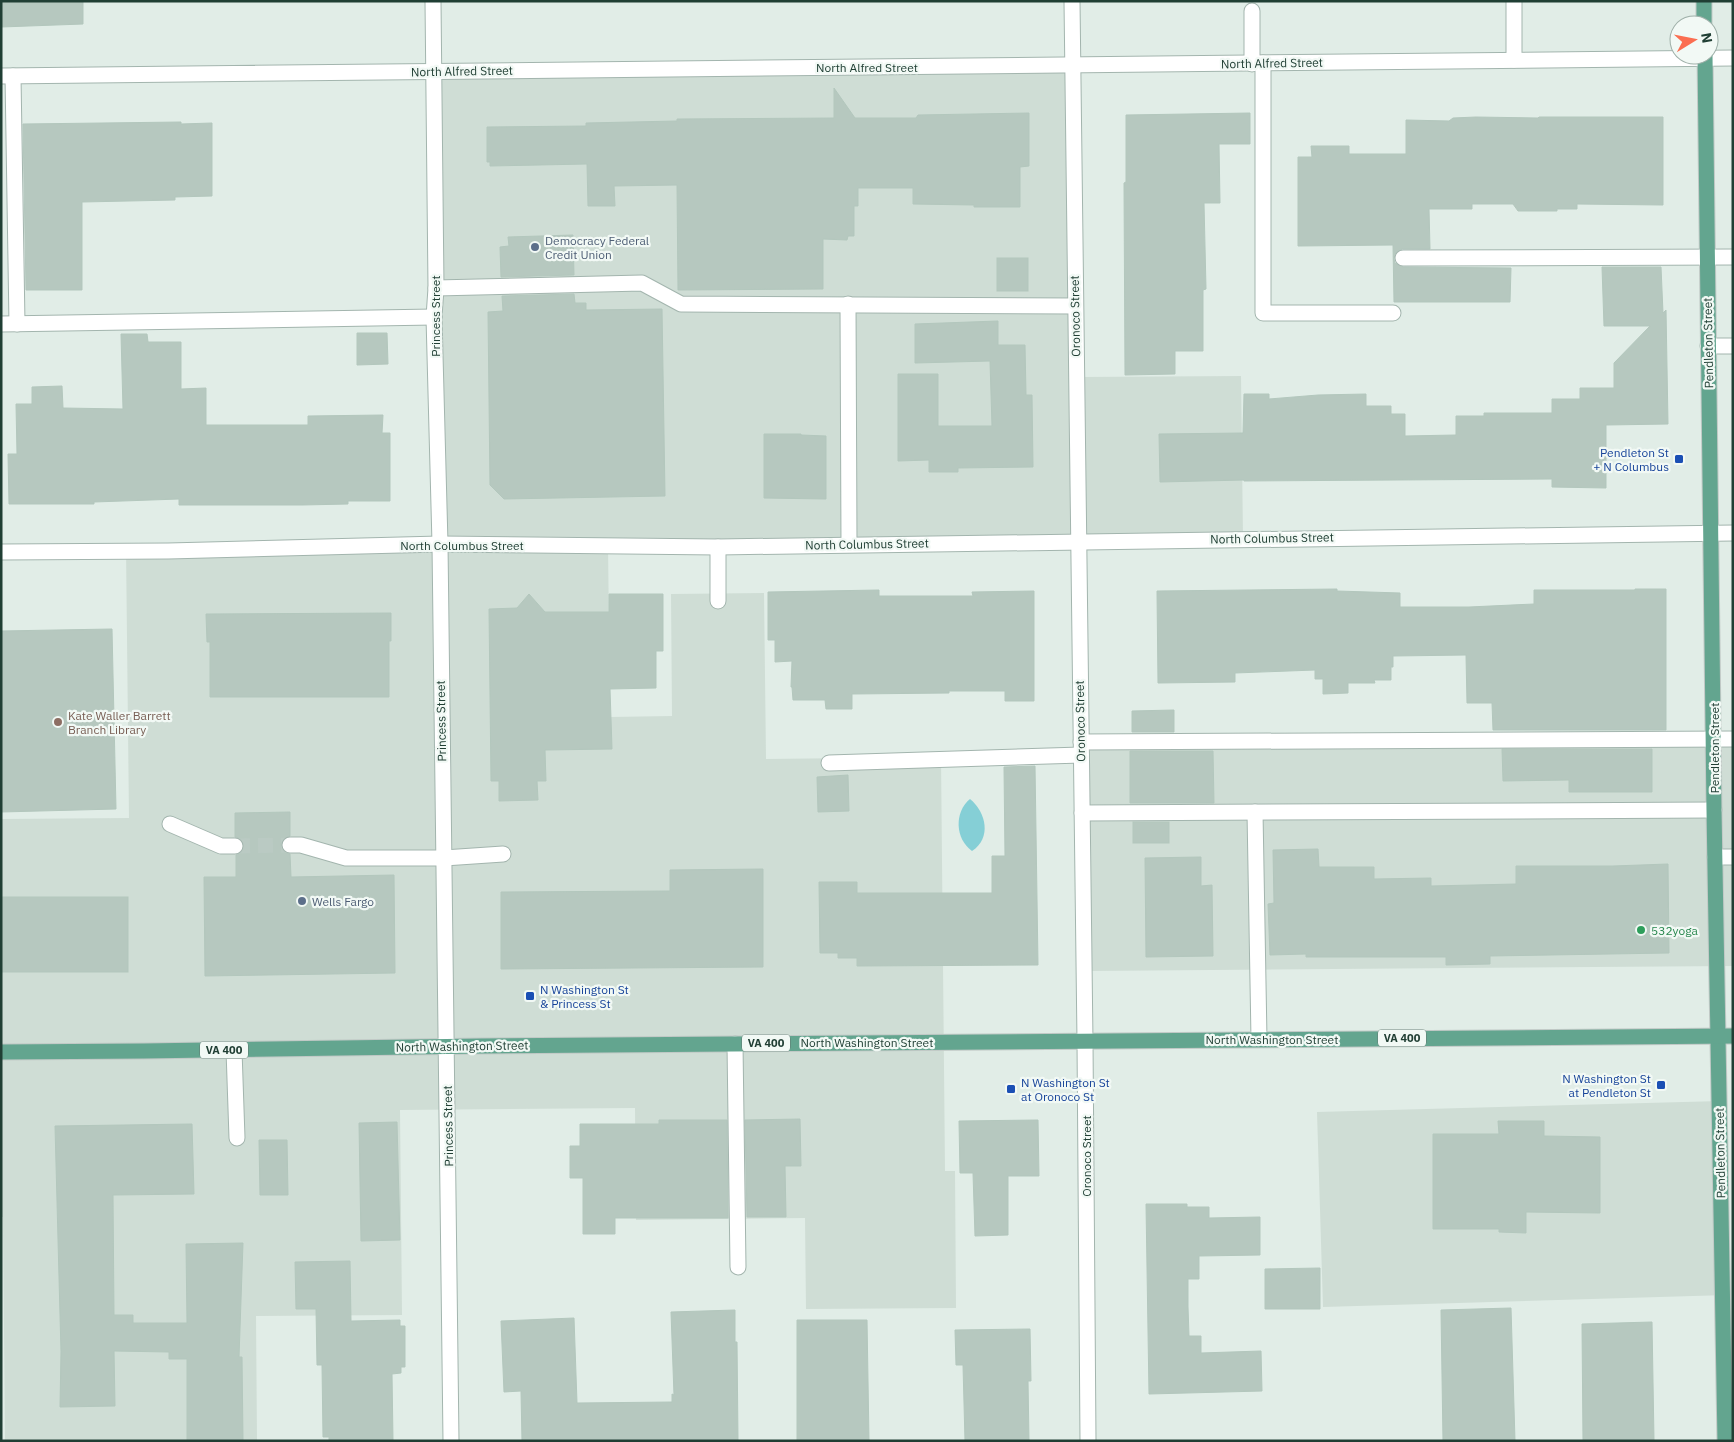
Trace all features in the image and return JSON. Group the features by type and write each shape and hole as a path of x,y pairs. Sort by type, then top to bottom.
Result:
{"main road":[{"path":"1704,1 1704,15"},
{"name":"Pendleton Street","path":"1705,65 1715,857 1726,1036 1728,1348 1725,1441"},
{"name":"North Washington Street","path":"1,1052 447,1046 1726,1036"}],"street":[{"name":"Princess Street","path":"433,1 436,288 434,317 440,544 451,1441"},
{"name":"Oronoco Street","path":"1072,1 1088,1441"},
{"path":"1514,1 1514,60"},
{"path":"1252,12 1257,63 1263,312 1394,313"},
{"name":"North Alfred Street","path":"7,76 1073,66 1669,58"},
{"name":"North Alfred Street","path":"1719,58 1733,58"},
{"path":"7,76 17,324"},
{"path":"1403,258 1733,257"},
{"path":"436,288 642,283 681,304 1075,306"},
{"path":"848,304 849,544"},
{"path":"1,324 434,317"},
{"path":"1708,346 1733,346"},
{"name":"North Columbus Street","path":"1,552 168,551 440,544 718,547 1733,533"},
{"path":"718,547 718,601"},
{"path":"829,763 1081,749 1733,739"},
{"path":"1082,813 1714,810"},
{"path":"1255,812 1259,1039"},
{"path":"170,824 222,846 235,846"},
{"path":"290,845 301,845 346,858 444,858 503,854"},
{"path":"1715,857 1733,857"},
{"path":"736,1044 738,1267"},
{"path":"234,1050 236,1138"}],"shaded area":[{"path":"1076,65 1080,377 1241,376 1243,538 608,544 610,717 672,716 671,594 764,593 766,759 941,757 945,1171 955,1171 956,1308 806,1309 805,1218 636,1220 635,1108 400,1110 402,1315 256,1316 257,1441 5,1441 3,1217 1,1217 1,819 129,818 126,547 442,543 437,71"},
{"path":"1733,735 1733,966 1088,971 1085,744"},
{"path":"1721,1101 1727,1295 1323,1307 1317,1112"}],"water":[{"path":"970,799 980,811 984,825 982,839 972,851 962,840 959,825 961,811"}],"building":[{"path":"1,1 83,1 83,24 1,27"},
{"path":"834,88 855,118 916,118 918,115 1029,113 1029,166 1020,167 1020,207 913,204 913,188 858,188 858,206 854,206 854,236 848,236 847,240 823,239 823,289 678,290 677,185 614,186 615,206 588,206 587,164 490,166 490,162 487,162 487,127 586,126 586,123 677,121 677,119 834,118"},
{"path":"1250,113 1250,144 1219,144 1220,203 1204,203 1206,289 1203,290 1203,351 1175,351 1175,374 1125,375 1124,183 1126,182 1126,115"},
{"path":"1663,117 1663,205 1577,204 1577,209 1518,211 1513,204 1472,204 1472,209 1429,209 1430,249 1402,249 1395,254 1395,263 1403,267 1511,268 1510,302 1394,302 1393,245 1298,246 1298,157 1312,157 1311,146 1349,146 1349,154 1406,154 1406,120 1449,121 1453,118"},
{"path":"181,122 181,124 212,123 212,196 175,197 175,200 82,202 82,290 26,290 23,124"},
{"path":"573,235 574,275 501,277 500,247 509,246 508,237"},
{"path":"997,258 1028,258 1028,291 997,291"},
{"path":"1602,267 1661,267 1663,313 1666,310 1668,424 1606,425 1606,488 1552,487 1552,479 1160,482 1159,434 1243,433 1244,394 1269,394 1269,399 1366,394 1366,406 1391,406 1391,414 1405,414 1405,436 1456,435 1456,416 1484,416 1484,413 1552,413 1552,399 1580,399 1580,388 1614,388 1614,363 1650,326 1604,326"},
{"path":"574,294 575,303 586,303 586,310 662,309 665,496 504,499 490,485 488,312 503,311 502,296"},
{"path":"998,321 998,345 1025,345 1026,395 1032,395 1033,467 958,468 958,472 929,472 929,460 898,461 898,374 938,374 938,426 992,426 990,361 915,363 915,324"},
{"path":"357,333 387,333 388,364 357,365"},
{"path":"121,334 147,334 148,342 181,342 181,389 206,388 206,425 308,425 308,416 383,415 382,433 390,433 390,501 348,501 348,504 302,505 179,505 179,499 94,502 94,504 9,504 8,454 17,454 16,404 32,404 32,387 62,386 63,408 123,409"},
{"path":"764,434 826,436 826,499 764,498"},
{"path":"1337,589 1337,591 1400,593 1400,607 1469,607 1534,604 1534,590 1666,589 1666,730 1493,730 1492,703 1467,703 1466,655 1393,656 1391,680 1374,680 1375,683 1348,683 1348,693 1323,694 1323,679 1315,679 1315,670 1235,673 1235,682 1158,683 1157,591"},
{"path":"879,590 879,596 973,596 972,592 1034,591 1034,701 1005,701 1005,691 852,694 852,709 826,709 825,700 793,700 791,687 792,661 775,662 775,640 768,640 768,592"},
{"path":"529,594 545,612 609,612 609,594 663,594 663,651 656,651 656,688 610,689 612,749 545,750 546,781 537,781 538,800 499,801 499,781 491,781 489,609 517,608"},
{"path":"391,613 389,697 210,697 210,642 207,642 206,614"},
{"name":"Kate Waller Barrett Branch Library","path":"112,629 116,809 1,812 1,631"},
{"path":"1174,710 1174,732 1132,732 1132,711"},
{"path":"1502,749 1652,749 1652,792 1569,792 1569,780 1503,781"},
{"path":"1130,751 1213,751 1214,803 1130,803"},
{"path":"1035,766 1038,965 857,966 857,958 838,958 838,953 820,953 819,882 857,882 857,893 992,893 992,856 1005,856 1004,767"},
{"path":"848,775 849,811 818,812 817,777"},
{"path":"290,812 290,836 282,840 281,845 285,853 290,854 291,877 394,875 395,973 205,976 204,877 236,877 236,855 243,851 244,846 240,838 235,837 235,813"},
{"path":"1133,822 1169,822 1169,843 1133,843"},
{"path":"1318,849 1319,867 1374,867 1374,879 1431,878 1431,886 1516,884 1516,866 1668,864 1669,953 1490,956 1490,964 1446,965 1446,957 1306,957 1306,954 1270,955 1268,904 1274,903 1273,850"},
{"path":"1201,857 1201,886 1212,885 1213,956 1146,957 1145,858"},
{"path":"763,869 763,967 501,969 501,892 670,891 670,870"},
{"path":"1,897 128,897 128,972 1,972"},
{"path":"800,1119 801,1166 785,1166 786,1217 747,1217 745,1120"},
{"path":"659,1120 727,1120 728,1218 615,1218 615,1234 583,1234 583,1178 570,1178 570,1146 580,1146 580,1124 659,1124"},
{"path":"1038,1120 1039,1176 1008,1176 1008,1235 975,1236 973,1173 960,1173 959,1121"},
{"path":"1498,1121 1544,1121 1544,1136 1600,1137 1600,1213 1526,1212 1526,1233 1499,1232 1499,1229 1433,1229 1433,1134 1499,1134"},
{"path":"397,1122 400,1240 361,1241 359,1123"},
{"path":"192,1124 194,1194 113,1195 114,1315 133,1315 133,1323 187,1323 186,1244 243,1243 239,1357 242,1357 243,1441 187,1441 187,1359 169,1359 169,1352 114,1351 115,1406 60,1407 61,1352 55,1126"},
{"path":"259,1140 287,1140 288,1195 260,1195"},
{"path":"1146,1204 1187,1204 1187,1207 1209,1207 1209,1218 1260,1217 1260,1255 1199,1256 1199,1279 1188,1279 1188,1307 1189,1336 1201,1336 1201,1353 1261,1351 1262,1391 1149,1394"},
{"path":"350,1261 351,1321 400,1320 400,1326 405,1326 405,1367 401,1367 401,1373 392,1374 393,1441 329,1441 329,1437 323,1437 322,1365 317,1365 316,1309 296,1309 295,1262"},
{"path":"1320,1268 1320,1309 1265,1309 1265,1269"},
{"path":"1511,1308 1515,1441 1443,1441 1441,1310"},
{"path":"735,1310 738,1441 522,1441 521,1391 504,1392 501,1321 574,1318 577,1403 672,1402 672,1394 674,1395 671,1312"},
{"path":"797,1320 867,1320 869,1441 797,1441"},
{"path":"1652,1322 1654,1441 1583,1441 1582,1324"},
{"path":"1030,1329 1031,1381 1028,1381 1029,1441 965,1441 963,1365 956,1365 955,1330"}],"tunnel":[{"path":"235,846 290,845"}],"place":[{"name":"Democracy Federal Credit Union","path":"535,247"},
{"name":"Pendleton St + N Columbus","path":"1679,459"},
{"name":"Kate Waller Barrett Branch Library","path":"58,722"},
{"name":"Wells Fargo","path":"302,901"},
{"name":"532yoga","path":"1641,930"},
{"name":"N Washington St & Princess St","path":"530,996"},
{"name":"N Washington St at Pendleton St","path":"1661,1085"},
{"name":"N Washington St at Oronoco St","path":"1011,1089"}]}
